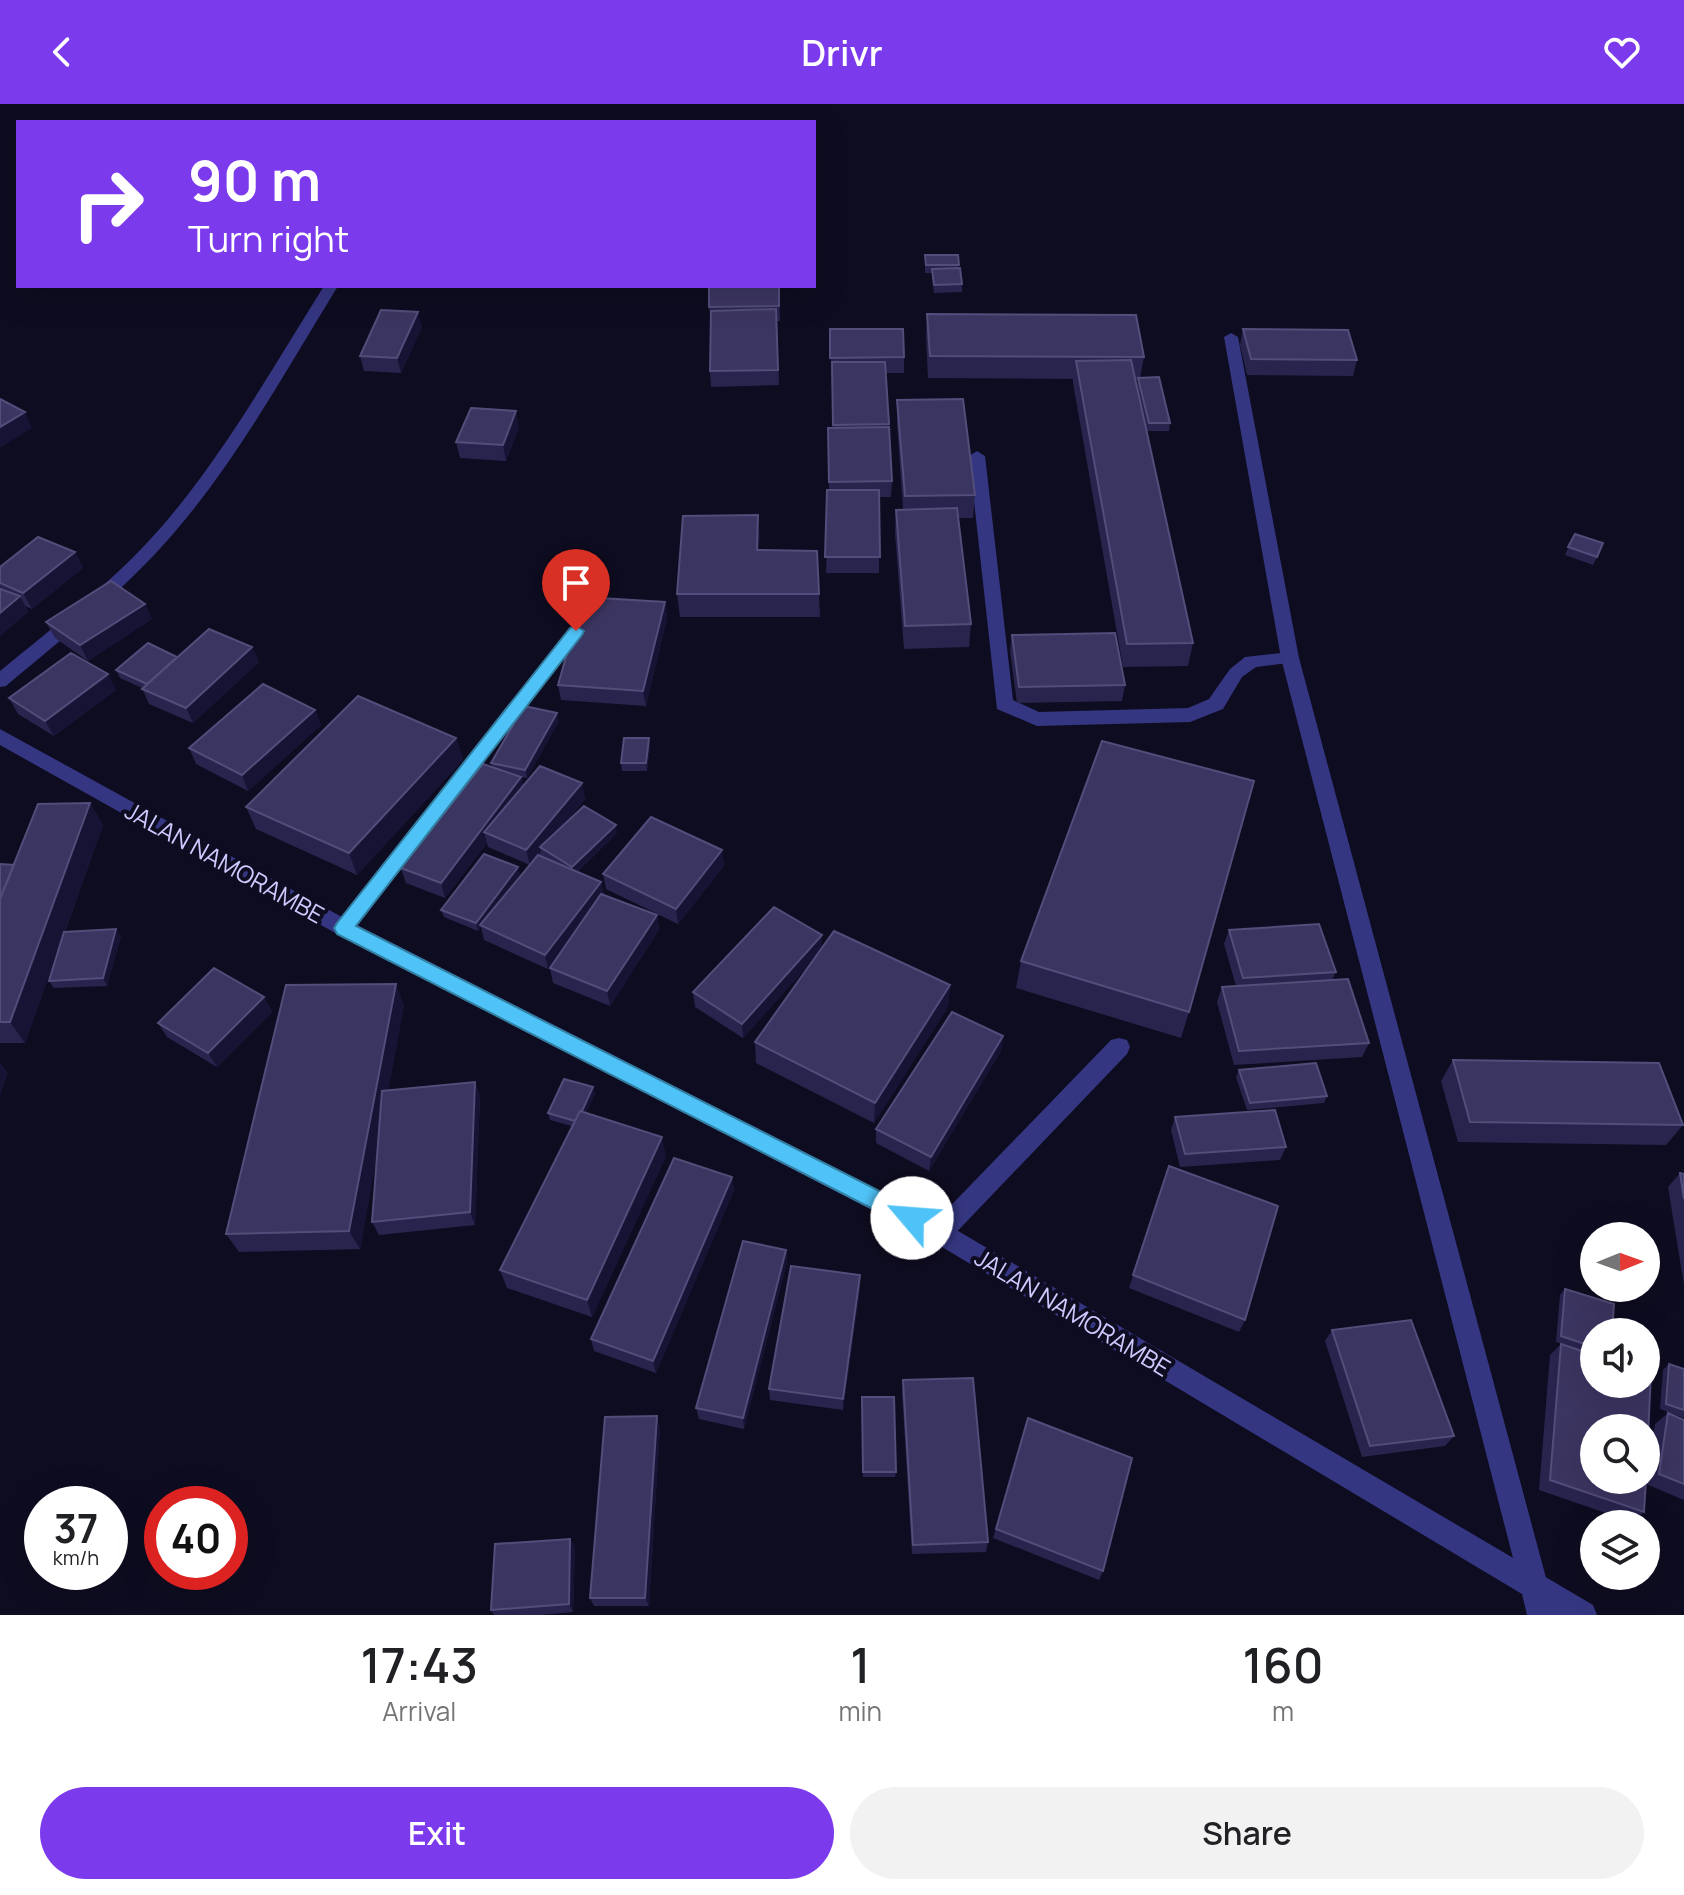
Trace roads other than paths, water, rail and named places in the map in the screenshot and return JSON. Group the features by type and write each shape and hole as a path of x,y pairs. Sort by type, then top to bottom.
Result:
{"street":[{"path":"0,681 105,593 167,531 212,475 330,288"},
{"path":"1231,337 1290,658 1538,1602"},
{"path":"977,456 1004,704 1037,719 1190,715 1216,704 1236,673 1251,661 1290,658"},
{"path":"344,928 576,631"},
{"name":"JALAN NAMORAMBE","path":"0,736 344,928 940,1233 1538,1602 1583,1615"},
{"path":"940,1233 1119,1047"}]}
